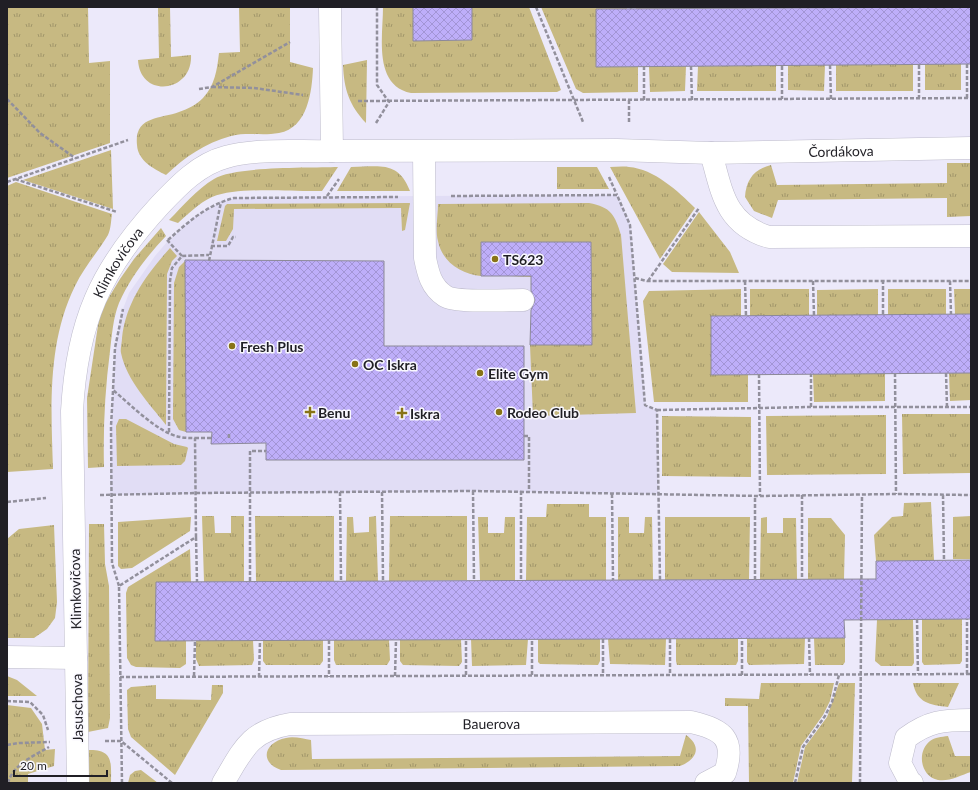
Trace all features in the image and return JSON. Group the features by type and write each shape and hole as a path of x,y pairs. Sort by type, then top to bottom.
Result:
{"street":[{"path":"330,7 332,151"},
{"name":"Čordákova","path":"596,151 711,152 971,148"},
{"name":"Klimkovičova","path":"76,658 72,411 74,376 84,328 94,300 106,274 124,248 147,220 187,179 205,166 225,157 245,154 332,151 596,151"},
{"path":"424,152 425,258 428,274 434,286 446,297 460,299 523,300"},
{"path":"711,152 725,202 735,217 756,233 770,237 971,236"},
{"path":"7,657 76,658"},
{"name":"Jasuschova","path":"76,658 78,783"},
{"path":"912,783 910,782 900,763 906,738 923,726 950,720 971,720"},
{"name":"Bauerova","path":"223,783 252,740 262,732 290,724 691,722 712,726 726,738 730,757 725,773 706,783"}],"path":[{"path":"377,7 377,85 389,102"},
{"path":"536,7 573,101 630,225 645,405 657,410 811,407 971,407"},
{"path":"212,87 290,42"},
{"path":"199,89 212,87 254,88 310,96 331,101 389,102 969,98 967,64"},
{"path":"830,65 831,99"},
{"path":"919,65 920,98"},
{"path":"644,66 644,100"},
{"path":"692,66 692,100"},
{"path":"782,66 782,99"},
{"path":"7,99 40,133 76,158"},
{"path":"327,197 389,102"},
{"path":"7,182 128,140"},
{"path":"15,179 109,210"},
{"path":"647,281 719,181"},
{"path":"163,246 195,216 221,202 234,198 253,196 327,197 617,194"},
{"path":"209,261 221,202"},
{"path":"211,246 228,246 233,237 236,237"},
{"path":"167,242 182,256"},
{"path":"169,433 170,275 176,262 182,256 209,255"},
{"path":"635,278 647,281 971,281"},
{"path":"883,280 883,315"},
{"path":"745,281 746,316"},
{"path":"813,281 814,316"},
{"path":"950,281 951,314"},
{"path":"122,783 119,586 112,563 111,426 115,348 125,304"},
{"path":"895,373 896,494"},
{"path":"946,373 947,407"},
{"path":"759,374 758,408 760,496"},
{"path":"811,374 811,407"},
{"path":"113,390 148,419 169,433 179,437 211,438"},
{"path":"657,410 660,580"},
{"path":"524,436 529,436 529,491"},
{"path":"195,438 197,582"},
{"path":"250,581 250,451 266,451"},
{"path":"113,495 473,491 755,496 896,494 971,495"},
{"path":"473,491 474,580"},
{"path":"340,492 341,581"},
{"path":"382,492 383,580"},
{"path":"521,492 521,580"},
{"path":"612,494 613,580"},
{"path":"802,495 802,579"},
{"path":"860,783 862,675 862,495"},
{"path":"943,495 944,560"},
{"path":"755,496 755,580"},
{"path":"7,502 54,497"},
{"path":"119,586 196,537"},
{"path":"917,619 918,674"},
{"path":"967,619 967,674"},
{"path":"810,638 810,675"},
{"path":"532,639 532,675"},
{"path":"603,639 603,675"},
{"path":"670,639 670,675"},
{"path":"742,639 742,675"},
{"path":"194,676 195,640"},
{"path":"259,677 260,640"},
{"path":"329,640 330,677"},
{"path":"395,676 396,640"},
{"path":"466,640 466,675"},
{"path":"120,677 971,674"},
{"path":"795,783 803,747 825,716 832,702 839,675"},
{"path":"121,740 172,783"},
{"path":"7,745 18,743 50,742 49,748 20,766 12,774 8,783"}],"shaded area":[{"path":"617,195 630,225 645,405 657,410 658,494 473,491 110,495 111,426 115,348 123,309 129,293 155,256 167,242 195,216 221,202 234,198 253,197"}],"green space":[{"path":"7,7 88,7 89,63 110,61 110,143 7,178"},
{"path":"158,7 170,7 171,57 191,55 189,68 184,77 176,84 166,86 156,86 147,81 141,73 138,60 159,58"},
{"path":"239,7 290,7 290,62 313,68 311,87 306,107 302,116 289,130 273,134 237,135 222,139 196,151 166,175 147,164 140,156 137,145 137,136 140,129 150,120 186,110 203,98 213,83 219,53 240,52"},
{"path":"383,7 413,7 413,41 472,40 472,7 529,7 561,90 557,92 411,93 399,88 391,80 385,70 382,45"},
{"path":"541,7 627,7 627,9 596,9 596,66 638,67 638,92 583,93 576,89"},
{"path":"636,7 694,7 694,8 636,9"},
{"path":"367,60 366,123 355,110 348,96 343,65"},
{"path":"925,64 961,64 961,90 925,90"},
{"path":"776,65 776,91 697,91 698,66"},
{"path":"788,65 825,65 824,91 788,90"},
{"path":"836,65 913,65 913,91 836,91"},
{"path":"686,66 685,91 650,92 649,67"},
{"path":"111,150 113,209 23,180"},
{"path":"947,163 971,163 971,216 947,217 947,198 778,200 772,218 754,211 745,197 747,185 752,176 760,169 771,165 777,185 947,183"},
{"path":"338,167 322,191 266,190 223,194 212,197 203,202 178,223 169,220 202,188 214,179 224,175 255,170"},
{"path":"351,167 386,167 400,174 410,191 337,191"},
{"path":"557,167 597,167 609,189 557,189"},
{"path":"610,167 629,167 656,176 673,188 695,208 660,259"},
{"path":"16,182 112,214 108,235 75,286 59,330 55,353 52,399 53,469 7,472 7,186"},
{"path":"410,203 405,230 402,231 401,208 234,209 233,229 226,241 217,241 225,206 227,204"},
{"path":"589,203 602,207 611,213 617,222 621,235 636,413 533,416 530,345 592,344 591,242 531,242 531,277 509,276 508,242 481,242 481,276 474,275 466,273 454,266 448,261 440,248 437,232 438,204"},
{"path":"699,212 730,252 739,273 672,272 663,264"},
{"path":"161,228 166,236 152,251 134,276 123,294 115,315 107,380 104,423 104,467 88,468 87,398 100,312 134,259"},
{"path":"170,248 177,256 172,261 167,274 166,425 133,382 124,363 121,350 124,325 138,290 153,268"},
{"path":"185,261 186,432 179,430 173,419 174,283 179,267"},
{"path":"741,289 741,316 711,316 711,375 748,375 748,402 654,402 643,301 649,291"},
{"path":"750,289 809,289 809,315 750,316"},
{"path":"878,289 878,315 817,315 817,290"},
{"path":"888,289 946,289 946,314 888,315"},
{"path":"954,289 971,289 971,314 955,314"},
{"path":"885,373 885,401 814,402 813,374"},
{"path":"949,373 971,373 971,400 950,401"},
{"path":"902,414 971,414 971,473 903,474"},
{"path":"886,415 886,474 767,475 766,416"},
{"path":"662,416 751,417 751,477 662,476"},
{"path":"119,419 126,419 174,444 187,447 185,461 181,465 117,466 116,426"},
{"path":"931,502 934,560 876,561 874,535 892,517 903,516 904,503"},
{"path":"547,504 589,504 589,517 606,517 606,580 526,580 527,517 546,517"},
{"path":"202,516 214,516 215,533 231,533 231,516 244,516 244,581 204,582"},
{"path":"255,516 334,516 334,581 256,581"},
{"path":"376,516 378,581 346,581 347,517 353,517 354,533 369,532 369,517"},
{"path":"390,516 467,516 467,580 389,581"},
{"path":"971,516 971,559 953,559 953,517"},
{"path":"191,517 190,531 132,568 121,569 118,566 118,522"},
{"path":"478,517 488,517 488,533 504,533 505,517 515,517 515,580 480,580"},
{"path":"618,517 629,517 629,533 644,533 645,517 652,517 653,580 618,580"},
{"path":"665,517 750,517 749,579 665,580"},
{"path":"767,517 767,533 783,533 783,518 796,518 797,579 760,579 761,518"},
{"path":"808,518 831,518 845,535 844,579 808,579"},
{"path":"89,524 104,524 105,564 109,586 110,718 108,728 88,732"},
{"path":"54,525 57,602 55,618 47,629 34,638 7,638 7,539 19,529"},
{"path":"190,549 191,582 156,582 156,640 186,640 186,664 180,668 136,667 131,665 127,658 126,593 128,587"},
{"path":"922,619 962,619 962,661 960,664 924,665 922,662"},
{"path":"877,620 913,620 914,663 912,666 881,666 875,661"},
{"path":"805,638 804,664 749,665 747,662 747,639"},
{"path":"814,638 845,638 845,662 843,665 815,665"},
{"path":"471,639 528,639 526,665 472,666"},
{"path":"538,639 600,639 600,661 598,665 540,664 538,662"},
{"path":"608,639 666,639 665,665 610,664"},
{"path":"676,639 738,639 738,661 736,665 677,665"},
{"path":"196,640 253,640 254,660 252,665 199,666 196,659"},
{"path":"263,640 323,640 323,661 320,665 266,665 263,661"},
{"path":"334,640 389,640 390,660 387,665 336,665 334,660"},
{"path":"400,640 461,640 462,662 459,666 403,665 400,661"},
{"path":"7,676 17,680 37,696 7,696"},
{"path":"761,683 834,683 830,701 823,715 801,746 793,783 749,783 748,706 725,706 725,698 759,699"},
{"path":"839,683 855,683 852,783 797,783 805,747 827,717"},
{"path":"913,683 959,683 948,707 925,702 918,695"},
{"path":"156,685 156,699 211,700 212,685 223,685 223,693 175,775 131,737 128,729 127,690 131,687"},
{"path":"7,705 31,708 42,724 45,750 55,749 54,766 28,774 28,783 7,783"},
{"path":"686,735 696,748 693,757 680,766 281,770 269,762 267,757 267,752 273,744 279,740 292,737 311,740 312,759 680,756"},
{"path":"948,736 955,756 971,756 971,772 951,779 938,780 932,778 924,769 922,764 923,751 930,741 938,737"},
{"path":"88,750 96,750 107,755 111,764 111,783 88,783"},
{"path":"141,770 158,783 128,783 130,775 135,771"}],"building":[{"path":"413,7 472,7 472,40 413,41"},
{"path":"971,7 971,64 596,67 596,9"},
{"path":"481,242 591,242 592,345 530,345 531,310 535,300 531,291 531,276 481,276"},
{"name":"OC Iskra","path":"185,260 384,261 384,346 524,346 524,460 266,460 266,443 211,444 212,432 186,432"},
{"path":"971,314 971,373 711,375 711,316"},
{"path":"971,560 971,619 844,620 845,638 155,641 156,582 876,579 876,561"}],"place":[{"name":"TS623","path":"495,259"},
{"name":"Fresh Plus","path":"232,346"},
{"name":"OC Iskra","path":"355,364"},
{"name":"Elite Gym","path":"480,373"},
{"name":"Benu","path":"310,412"},
{"name":"Rodeo Club","path":"499,412"},
{"name":"Iskra","path":"402,413"}]}
